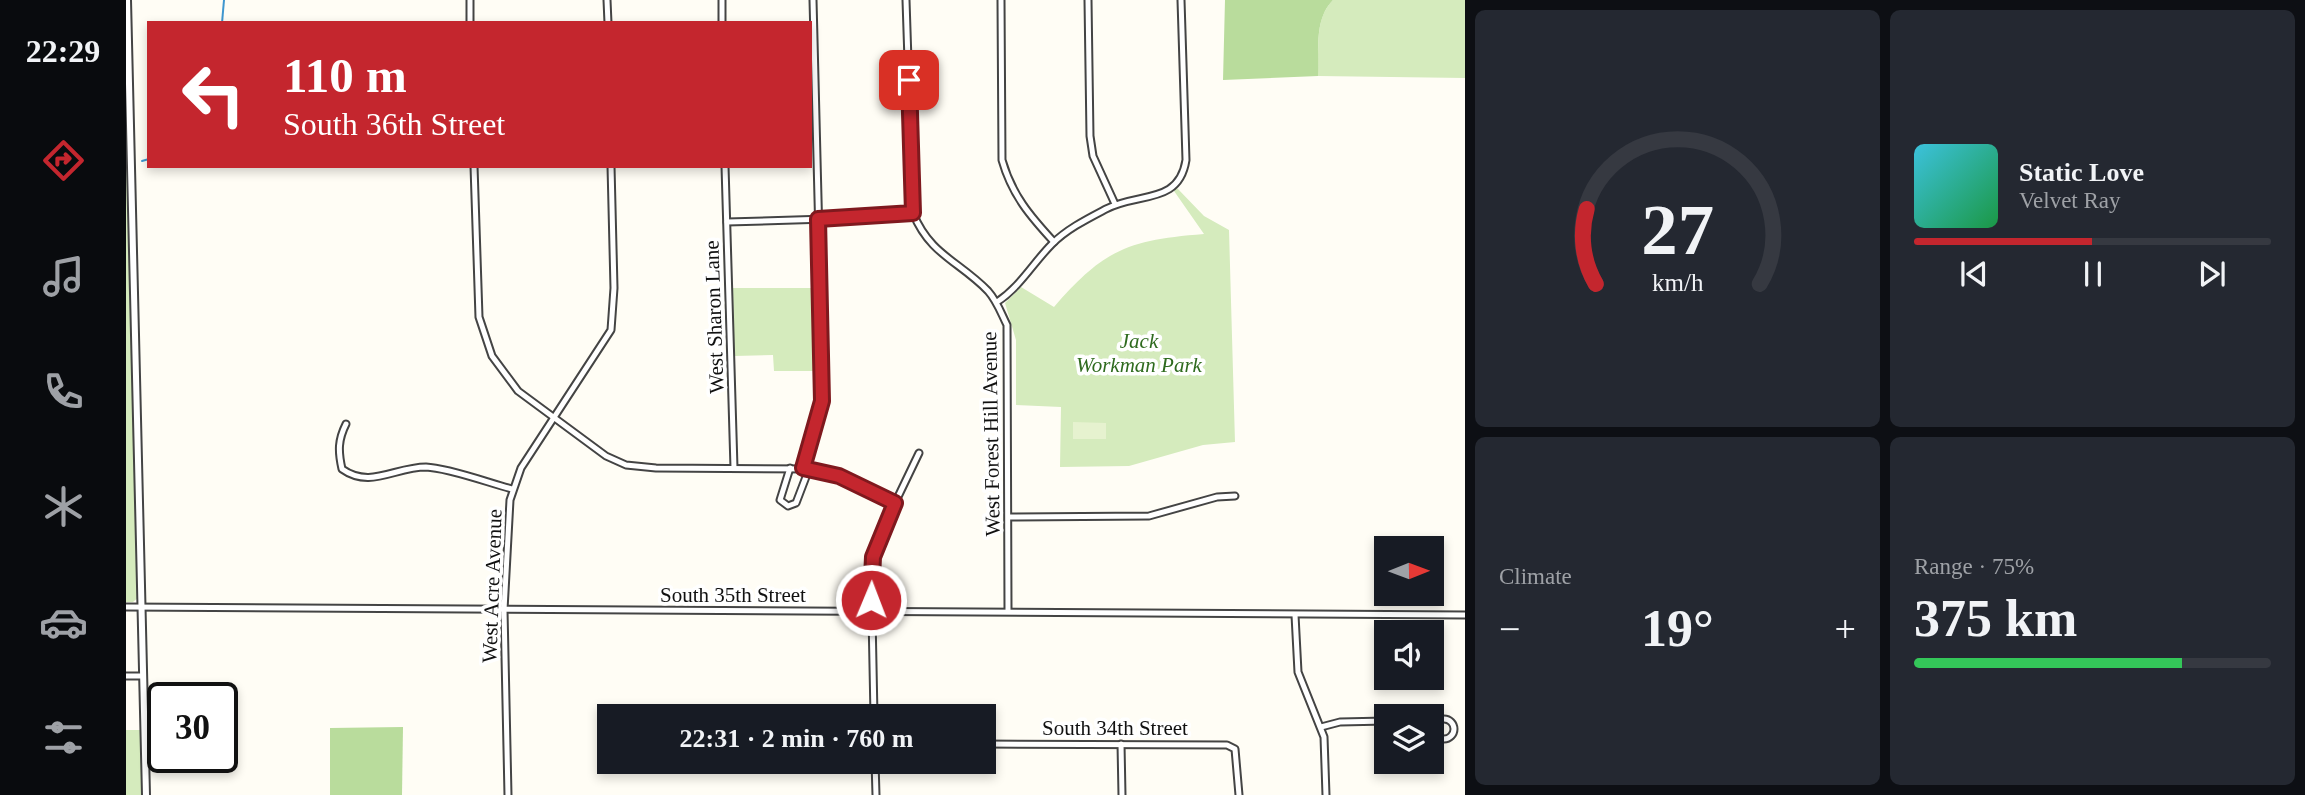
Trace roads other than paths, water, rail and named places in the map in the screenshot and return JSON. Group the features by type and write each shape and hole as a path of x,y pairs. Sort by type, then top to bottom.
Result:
{"street":[{"path":"127,0 146,795"},
{"path":"470,0 470,21"},
{"path":"607,0 608,21"},
{"path":"722,0 722,21"},
{"path":"790,468 780,500 788,506 796,503 822,401 813,0"},
{"name":"West Forest Hill Avenue","path":"906,0 913,213 922,235 997,302 1007,325 1009,610"},
{"path":"1000,0 1002,160 1009,184 1022,207 1054,242"},
{"path":"1088,0 1092,146 1115,204"},
{"path":"997,302 1017,286 1054,242 1080,223 1115,204 1173,187 1184,173 1186,160 1181,0"},
{"path":"474,168 478,304 482,330 492,356 510,384 606,456 626,465 656,468 806,468 845,478 895,503"},
{"name":"West Acre Avenue","path":"508,795 504,610 512,489 526,461 611,330 614,288 611,168"},
{"name":"West Sharon Lane","path":"725,168 734,468"},
{"path":"727,222 913,213"},
{"path":"346,424 339,438 338,455 342,468 352,476 364,480 426,467 512,489"},
{"path":"874,704 870,611 872,565 895,503 919,453"},
{"path":"1009,517 1149,516 1217,497 1235,496"},
{"name":"South 35th Street","path":"126,607 1009,610 1465,615"},
{"path":"1295,615 1298,672 1321,727 1326,795"},
{"path":"126,676 143,676"},
{"path":"1321,727 1340,722 1374,722"},
{"name":"South 34th Street","path":"996,744 1227,745 1236,749 1239,795"},
{"path":"1121,744 1122,795"},
{"path":"875,774 876,795"}],"waterway":[{"path":"222,21 224,0"},
{"path":"142,161 147,160"}],"park label":[{"name":"Jack Workman Park","path":"1139,353"}]}
